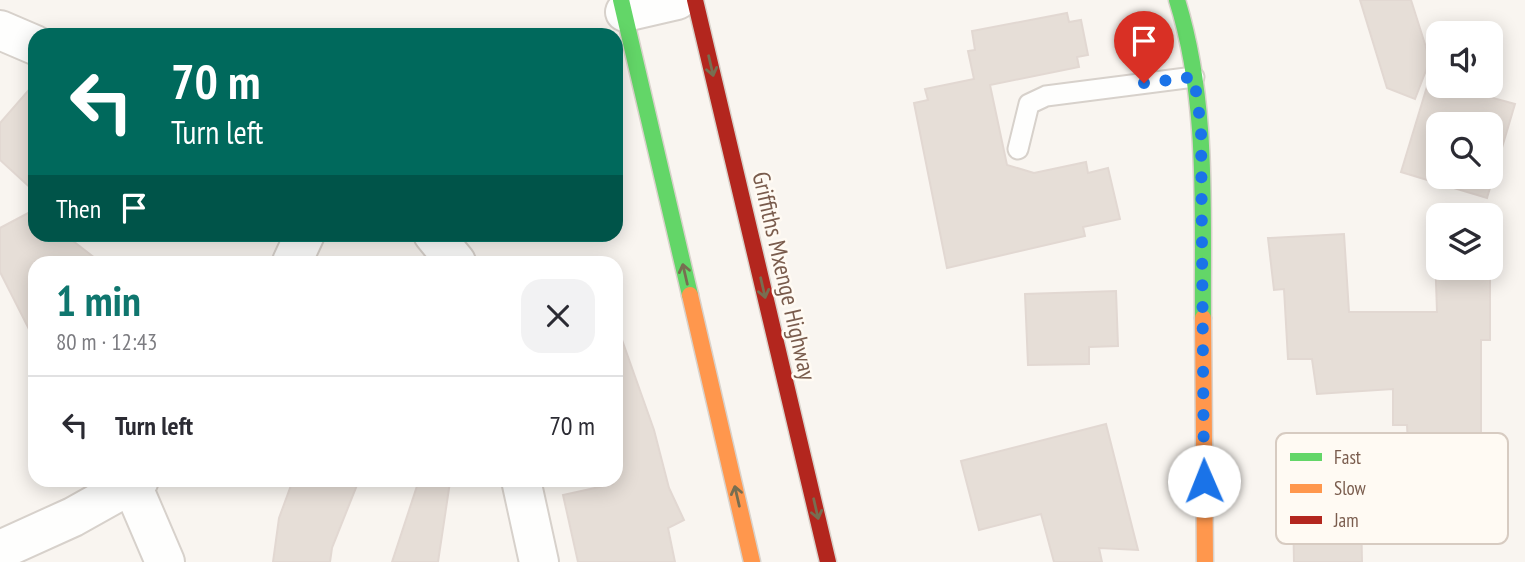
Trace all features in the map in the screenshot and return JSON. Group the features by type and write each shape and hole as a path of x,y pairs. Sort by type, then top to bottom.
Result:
{"street":[{"path":"677,0 623,6 752,562"},
{"name":"Griffiths Mxenge Highway","path":"695,0 828,562"},
{"path":"1177,0 1188,35 1201,127 1205,562"},
{"path":"0,30 28,42"},
{"path":"440,242 451,256"},
{"path":"0,550 73,517 127,487"},
{"path":"138,487 165,562"},
{"path":"523,487 539,562"}],"lane":[{"path":"1018,149 1029,104 1046,96 1194,77"}],"building":[{"path":"1360,0 1411,0 1426,47 1426,70 1415,99 1387,88"},
{"path":"1067,13 1069,22 1081,20 1088,55 1077,57 1079,67 990,85 1007,165 1034,173 1086,162 1088,173 1108,168 1120,219 1083,227 1085,236 947,268 914,103 928,100 925,89 974,79 968,51 975,50 972,31"},
{"path":"1426,90 1426,98 1493,98 1515,104 1503,144 1503,112 1426,112 1426,180 1401,172"},
{"path":"28,91 28,186 0,160 0,123"},
{"path":"1457,189 1490,189 1487,198"},
{"path":"28,213 28,242 74,242 92,256 28,256 28,327 0,272 0,228"},
{"path":"1344,234 1349,312 1437,312 1436,280 1490,280 1490,340 1481,340 1481,433 1407,433 1407,425 1393,425 1393,389 1317,394 1312,359 1288,359 1284,289 1274,290 1268,238"},
{"path":"1116,291 1118,346 1089,347 1089,364 1028,365 1025,294"},
{"path":"623,343 654,430 669,488 684,520 668,528 675,562 578,562 563,495 599,487 623,487"},
{"path":"1106,424 1138,550 1099,548 1102,562 1054,562 1041,514 979,530 961,461"},
{"path":"290,487 356,487 332,548 330,562 273,562 279,518"},
{"path":"417,487 449,487 438,562 392,562"},
{"path":"1294,544 1362,544 1362,562 1294,562"}],"traffic: fast":[{"path":"621,0 690,295"},
{"path":"1177,0 1187,39 1199,117 1203,197 1203,318"}],"traffic: slow":[{"path":"690,295 752,562"},
{"path":"1203,318 1205,562"}],"traffic: jam":[{"path":"695,0 828,562"}],"route":[{"path":"1144,83 1194,77 1201,127 1204,481"}]}
